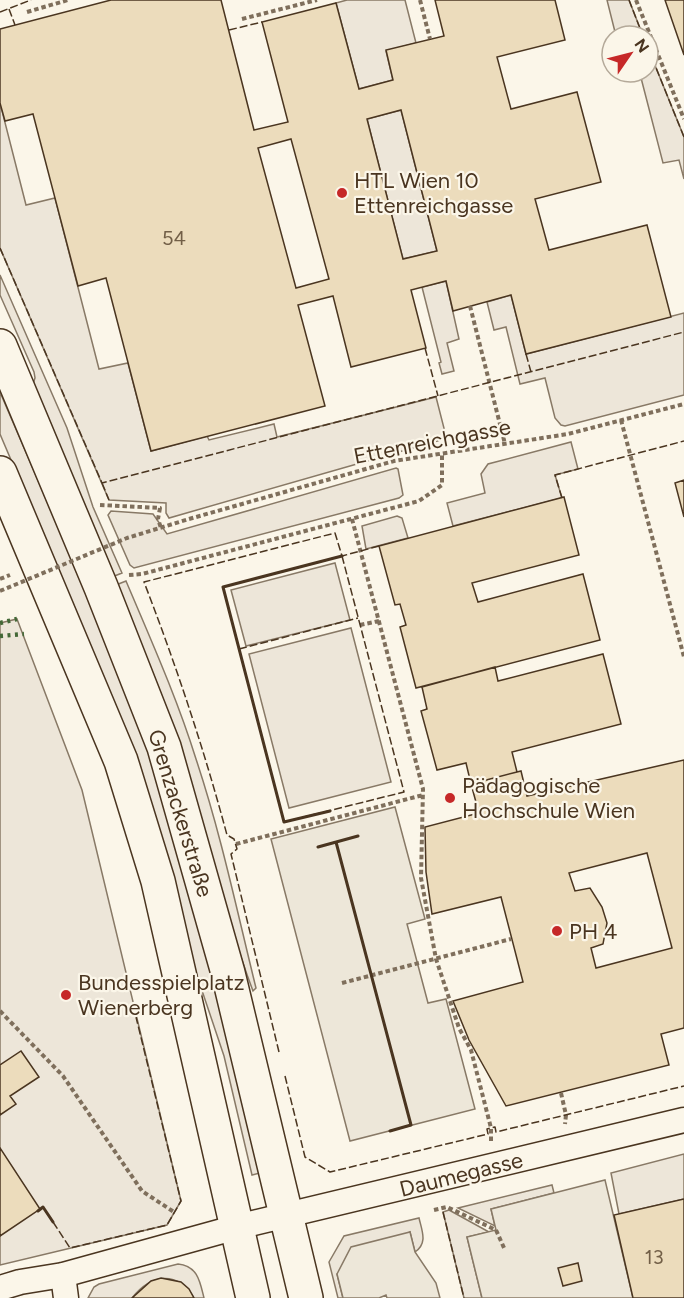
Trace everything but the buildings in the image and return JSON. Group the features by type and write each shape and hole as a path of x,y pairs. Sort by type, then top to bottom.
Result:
{"main road":[{"name":"Grenzackerstraße","path":"0,346 101,587 164,747 228,973 306,1298"},
{"name":"Grenzackerstraße","path":"0,473 121,761 158,881 254,1298"}],"street":[{"name":"Daumegasse","path":"237,1227 684,1120"},
{"path":"0,1288 20,1282 64,1287 237,1227"}],"path":[{"path":"27,12 68,0"},
{"path":"242,19 317,0"},
{"path":"420,0 430,39"},
{"path":"636,0 684,119"},
{"path":"470,306 505,444"},
{"name":"Ettenreichgasse","path":"0,591 127,538 394,461 568,434 684,404"},
{"path":"621,420 684,657"},
{"path":"101,587 129,575 142,574 419,501 442,485 442,453"},
{"path":"113,505 160,508 158,519 161,528"},
{"path":"352,519 423,795 421,878 436,959 459,1028 471,1050 491,1128 491,1167"},
{"path":"360,626 379,621"},
{"path":"236,844 423,795"},
{"path":"342,983 512,939"},
{"path":"0,1011 63,1076 142,1191 174,1212"},
{"path":"434,1210 447,1207 496,1230 505,1250"}],"shaded area":[{"path":"347,0 405,0 416,43 386,51 393,80 359,89 336,3"},
{"path":"607,0 629,0 638,24 613,24"},
{"path":"660,78 684,137 684,179 679,160 663,163 643,84 660,84"},
{"path":"0,103 26,205 55,198 99,369 128,363 151,451 207,436 209,440 274,424 277,437 436,397 446,436 444,439 169,518 166,513 166,503 109,500 0,248"},
{"path":"401,110 437,251 403,259 367,119"},
{"path":"0,275 67,428 93,507 122,573 112,577 33,384 34,372 0,295"},
{"path":"446,281 459,339 447,343 454,371 442,374 422,287"},
{"path":"511,295 526,354 684,313 684,395 565,426 561,425 555,418 545,378 520,384 506,327 494,330 487,302"},
{"path":"0,392 81,580 155,767 192,890 260,1173 252,1175 224,1056 183,934 114,702 0,434"},
{"path":"571,442 578,469 555,475 562,498 453,526 447,503 485,493 481,474 488,464"},
{"path":"396,468 403,495 399,498 134,568 130,565 108,515 111,511 153,514 167,534"},
{"path":"397,516 402,518 408,538 366,549 362,526"},
{"path":"335,563 350,620 246,646 231,590"},
{"path":"126,581 172,691 205,787 256,988 253,991 232,929 177,738 156,680 116,585"},
{"name":"Bundesspielplatz Wienerberg","path":"17,619 82,790 181,1201 167,1225 0,1265 0,623"},
{"path":"351,628 391,782 289,808 249,654"},
{"path":"395,807 425,919 407,924 428,1003 446,999 475,1109 350,1141 271,839"},
{"path":"684,1154 684,1199 619,1214 611,1173"},
{"path":"605,1180 633,1298 482,1298 467,1237 496,1230 491,1209"},
{"path":"552,1185 554,1193 491,1209 495,1226 458,1208"},
{"path":"449,1210 489,1232 467,1237 482,1298 464,1298 443,1212"},
{"path":"419,1218 423,1241 415,1252 410,1232 337,1274 343,1298 338,1298 329,1262 344,1236"},
{"path":"410,1232 415,1252 436,1283 440,1298 387,1298 386,1295 379,1298 343,1298 337,1274 351,1247"},
{"path":"178,1264 185,1265 194,1271 204,1298 194,1298 180,1283 164,1278 147,1284 132,1298 88,1298 94,1287 99,1284"}],"hedge":[{"path":"0,623 17,619"},
{"path":"0,636 24,634"}],"fence":[{"path":"0,12 31,0"},
{"path":"629,0 638,24"},
{"path":"9,9 15,25"},
{"path":"229,30 262,22"},
{"path":"660,78 684,137"},
{"path":"0,248 102,483 684,332"},
{"path":"425,348 438,396"},
{"path":"526,354 531,372"},
{"path":"562,498 555,475 684,441"},
{"path":"102,483 109,500"},
{"path":"279,1052 231,854 237,849 234,839 227,835 189,707 144,582 335,533 342,556 379,546"},
{"path":"342,556 404,792 284,822 223,587 342,556"},
{"path":"239,649 358,618"},
{"path":"53,1222 70,1248 167,1225 181,1201 136,1017"},
{"path":"285,1076 305,1157 330,1172 488,1134 487,1129 495,1127 496,1132 684,1086"},
{"path":"443,1212 464,1298"}],"wall":[{"path":"330,811 284,822 223,587 342,556"},
{"path":"318,847 358,836"},
{"path":"336,842 411,1125 390,1131"},
{"path":"38,1211 43,1207 53,1222"}],"place":[{"name":"HTL Wien 10 Ettenreichgasse","path":"342,193"},
{"name":"Pädagogische Hochschule Wien","path":"450,798"},
{"name":"PH 4","path":"557,931"},
{"name":"Bundesspielplatz Wienerberg","path":"66,995"}]}
